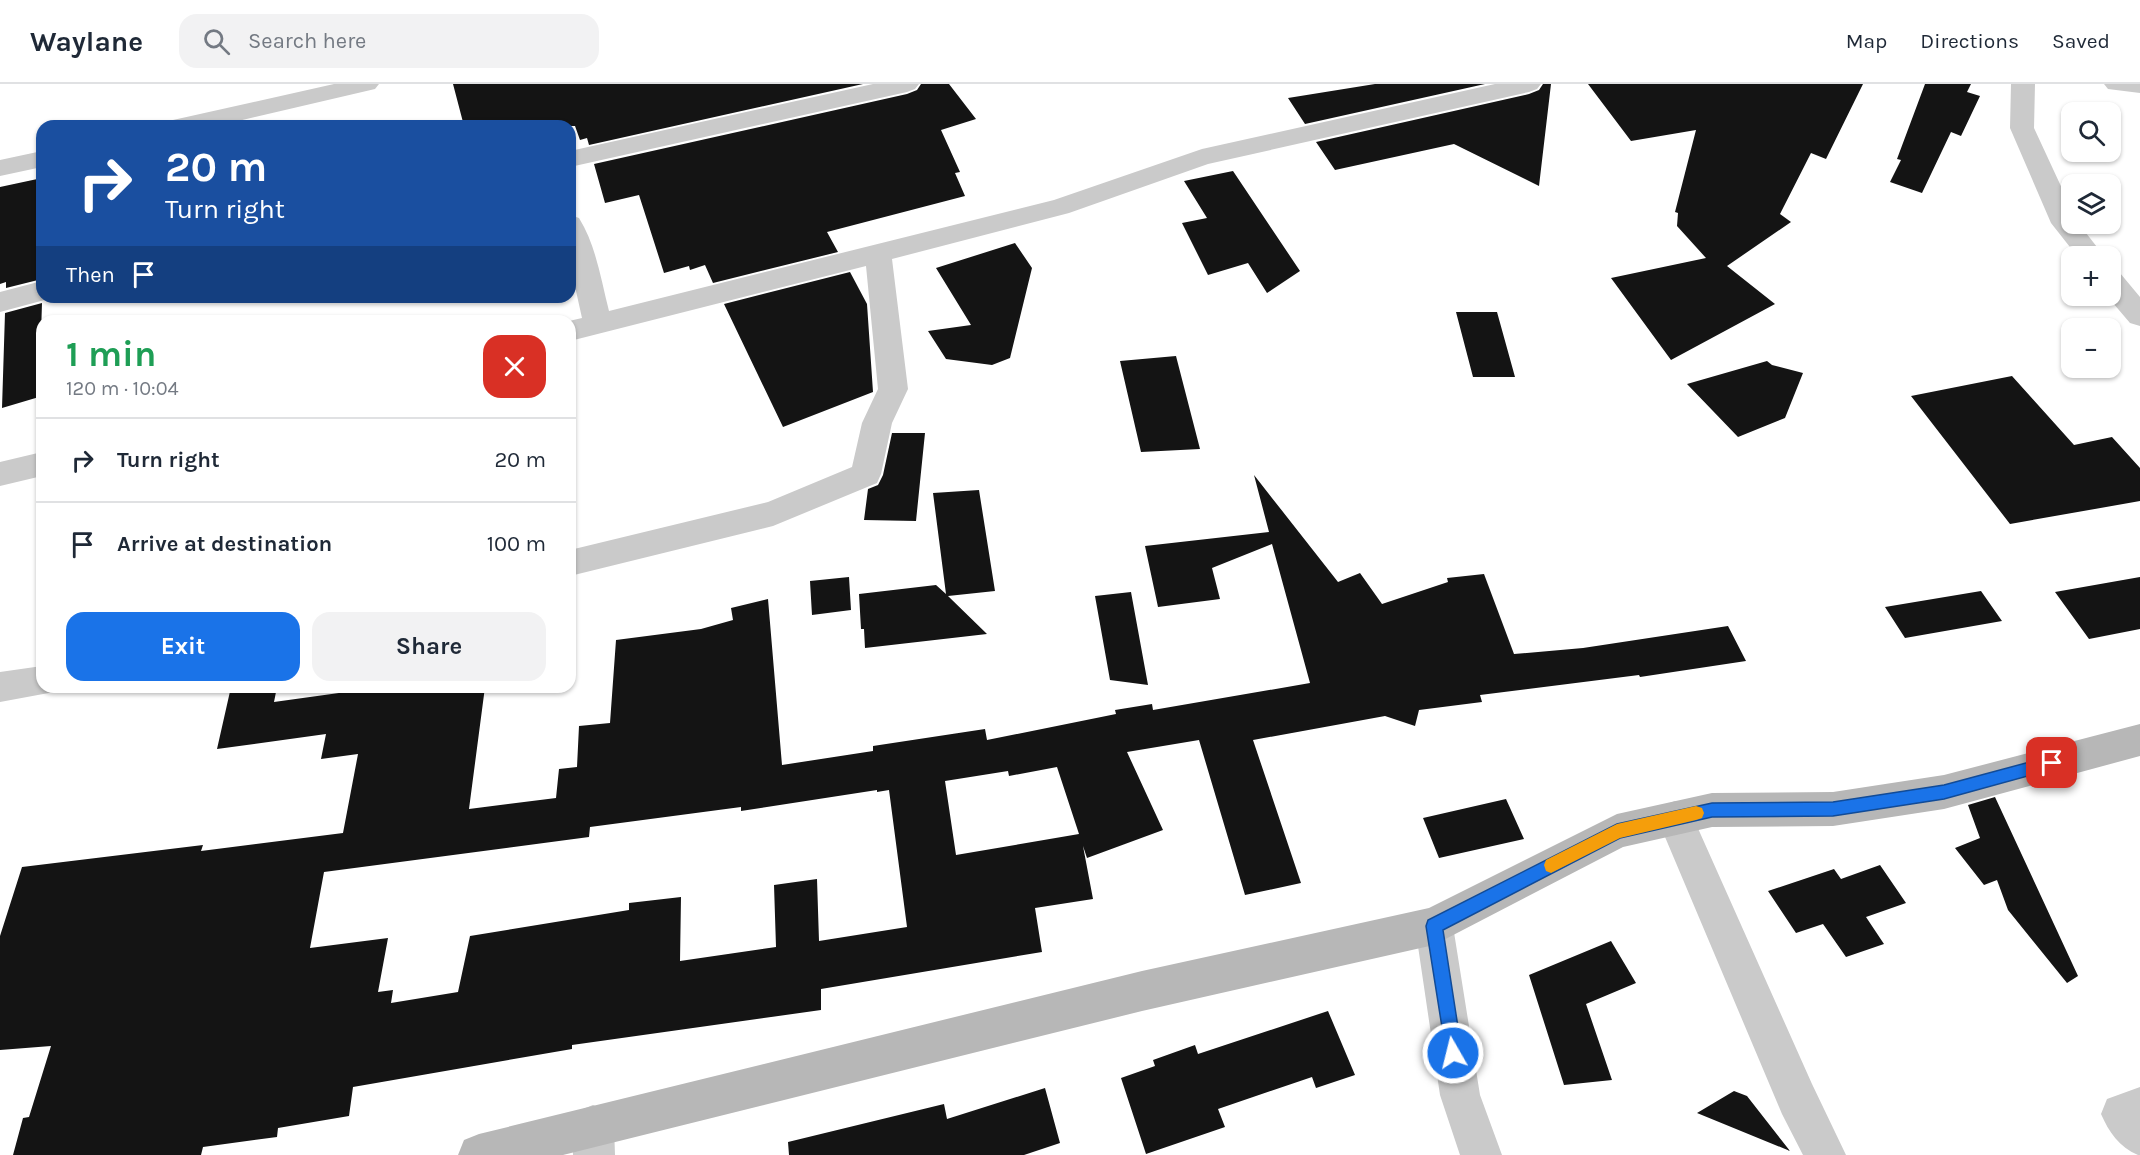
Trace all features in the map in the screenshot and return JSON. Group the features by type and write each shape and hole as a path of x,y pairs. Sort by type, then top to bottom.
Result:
{"street":[{"path":"253,84 255,109"},
{"path":"208,120 367,84"},
{"path":"576,158 907,84"},
{"path":"576,330 1060,207 1202,157 1530,84"},
{"path":"2023,84 2022,128 2064,223 2083,246"},
{"path":"2116,84 2140,85"},
{"path":"0,168 36,160"},
{"path":"576,240 598,324"},
{"path":"576,562 773,513 866,474 876,423 893,389 878,254"},
{"path":"0,302 36,293"},
{"path":"2121,293 2140,316"},
{"path":"0,474 36,465"},
{"path":"0,687 36,682"},
{"path":"479,1155 594,1141 1130,994 1434,926 1617,831 1712,810 1833,809 1944,792 2140,740"},
{"path":"1675,818 1797,1100 1825,1155"},
{"path":"1434,926 1460,1095 1481,1155"},
{"path":"2140,1108 2122,1114 2140,1135"}],"building":[{"path":"453,84 863,84 589,145 587,138 580,140 576,120 462,120"},
{"path":"921,84 949,84 976,119 941,130 960,172 955,173 965,196 827,232 838,252 713,283 705,265 690,270 689,266 664,273 639,195 605,203 594,164 907,94 917,90"},
{"path":"1375,84 1485,84 1305,124 1288,98"},
{"path":"1543,84 1551,84 1539,186 1454,144 1335,170 1316,142 1529,94 1539,90"},
{"path":"1588,84 1863,84 1826,159 1811,153 1780,214 1791,222 1727,266 1775,304 1671,360 1611,278 1706,258 1677,226 1678,213 1675,212 1696,130 1631,141"},
{"path":"1925,84 1971,84 1967,92 1980,96 1961,136 1951,132 1922,193 1890,182 1901,160 1897,159"},
{"path":"1233,171 1300,271 1267,293 1248,263 1208,275 1182,223 1207,218 1184,181"},
{"path":"36,179 36,280 6,288 6,282 0,284 0,187"},
{"path":"1015,243 1032,268 1010,358 992,365 946,359 928,331 971,325 936,268"},
{"path":"850,272 867,304 873,392 783,427 724,304"},
{"path":"42,303 42,315 36,315 36,398 2,408 5,313"},
{"path":"1456,312 1497,312 1515,377 1473,377"},
{"path":"1176,356 1200,449 1141,452 1120,361"},
{"path":"1767,361 1772,365 1803,373 1785,418 1738,437 1687,384"},
{"path":"2012,376 2074,445 2112,437 2140,468 2140,501 2010,524 1911,396"},
{"path":"892,433 925,433 916,521 864,520 868,489 878,485 883,475"},
{"path":"1254,475 1338,582 1360,573 1382,604 1448,582 1447,578 1484,574 1514,654 1583,648 1728,626 1746,661 1640,677 1639,675 1480,695 1482,702 1419,710 1415,726 1385,716 1253,740 1301,883 1245,895 1199,740 1127,752 1163,830 1087,858 1083,846 1093,899 1035,908 1042,952 821,989 821,1010 572,1045 572,1049 353,1087 349,1116 278,1128 277,1137 203,1147 201,1155 13,1155 23,1118 29,1117 51,1046 0,1050 0,936 22,867 203,845 201,851 343,833 358,754 321,759 326,734 217,749 230,693 276,693 274,702 339,693 484,693 469,809 556,798 559,769 577,767 579,726 610,723 616,640 701,629 733,620 731,608 768,599 782,765 873,751 873,746 985,729 987,740 1116,714 1115,710 1152,704 1153,710 1310,683 1272,544 1212,568 1220,599 1158,607 1145,546 1269,532","holes":["1057,767 1079,834 956,855 945,781 1008,771 1009,776","877,790 877,792 889,790 907,927 819,941 817,879 774,885 776,947 680,961 681,897 629,903 629,910 470,936 458,992 391,1003 393,990 378,992 388,938 310,948 324,872 589,837 590,827 741,807 741,811"]},
{"path":"979,490 995,591 948,596 987,634 865,648 864,629 861,629 859,594 936,585 946,594 933,493"},
{"path":"849,577 851,610 812,615 810,581"},
{"path":"2140,577 2140,629 2089,639 2055,592"},
{"path":"1981,591 2002,621 1905,638 1885,607"},
{"path":"1131,592 1148,685 1110,680 1095,596"},
{"path":"1995,797 2078,976 2067,983 2008,910 1997,880 1984,885 1955,848 1980,838 1968,805"},
{"path":"1506,799 1524,839 1439,858 1423,818"},
{"path":"1880,865 1906,903 1866,917 1884,944 1846,957 1823,924 1796,933 1768,891 1834,869 1841,879"},
{"path":"1611,941 1636,983 1586,1004 1612,1080 1564,1085 1529,975"},
{"path":"1328,1011 1355,1075 1316,1088 1312,1077 1218,1109 1225,1127 1146,1154 1121,1078 1155,1066 1153,1060 1195,1045 1198,1054"},
{"path":"1045,1088 1060,1143 1024,1155 789,1155 788,1142 944,1104 947,1119"},
{"path":"1734,1091 1747,1096 1790,1151 1697,1113"}],"slow traffic":[{"path":"1551,865 1617,831 1696,813"}],"route":[{"path":"1453,1053 1434,926 1617,831 1712,810 1833,809 1944,792 2052,763"}]}
